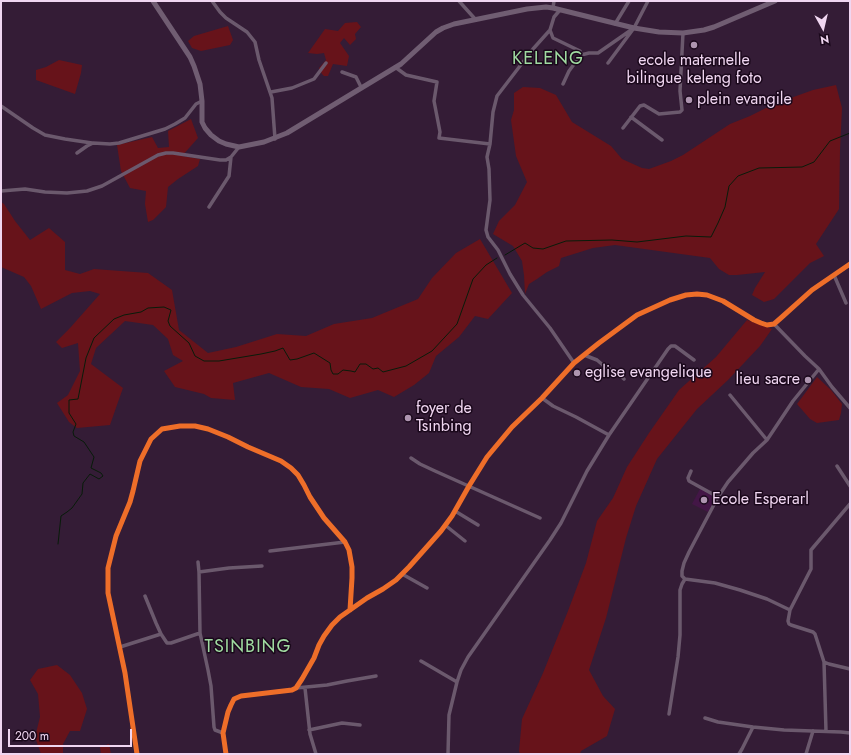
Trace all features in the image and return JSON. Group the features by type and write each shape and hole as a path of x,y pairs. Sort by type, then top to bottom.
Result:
{"main road":[{"path":"154,1 190,57 197,75 202,101 202,122 205,128 219,141 239,147 257,144 292,130 409,58 436,32 454,24 527,9 546,7 634,28 683,34 714,27 775,1"}],"street":[{"path":"212,1 226,18 247,32 256,42 259,60 271,92 275,138"},
{"path":"459,1 476,20"},
{"path":"553,8 554,1"},
{"path":"615,24 629,1"},
{"path":"608,63 634,28 648,1"},
{"path":"560,10 554,17 550,30 532,49 516,73 497,96 488,157 490,200 486,230 488,237 498,250 523,295 550,328 574,363"},
{"path":"564,84 569,71 580,55 598,53 634,28"},
{"path":"550,30 553,38 580,51 580,55"},
{"path":"623,128 642,105 659,114 680,112 682,110 680,91 683,34"},
{"path":"271,92 292,88 314,79 326,63"},
{"path":"395,67 406,74 438,82 434,101 440,138 490,144"},
{"path":"342,72 356,78 361,87"},
{"path":"1,106 45,135 93,143 110,144 119,143 165,129 185,118 196,104 202,101"},
{"path":"632,117 662,140"},
{"path":"77,153 93,143"},
{"path":"209,207 229,176 232,157 239,147"},
{"path":"1,191 25,189 55,193 77,193 96,189 158,155 166,153 220,160 226,160 232,157"},
{"path":"296,688 314,658 319,644 332,625 367,598 396,580 423,552 455,511 487,457 512,426 542,398 574,363 637,314 664,302 686,295 697,294 707,295 723,301 761,323 774,324 812,290 850,264"},
{"path":"834,275 846,303"},
{"path":"774,324 819,369 850,408"},
{"path":"448,754 449,715 461,670 468,657 561,523 587,471 609,435 668,349 671,346 675,346 694,360"},
{"path":"584,355 597,360 624,379"},
{"path":"685,579 682,576 684,563 718,497 737,470 767,440 793,402 819,369"},
{"path":"730,395 767,440"},
{"path":"542,398 553,406 609,435"},
{"path":"137,754 120,647 108,593 108,568 116,536 134,491 140,461 152,439 162,429 180,426 195,426 208,429 281,461 291,468 304,485 317,509 345,542 349,550 352,567 350,610"},
{"path":"411,458 425,467 540,518"},
{"path":"837,466 850,486"},
{"path":"691,470 688,478 689,481 718,497"},
{"path":"826,731 824,662 815,634 789,624 788,621 790,610 811,569 811,553 813,547 850,504"},
{"path":"455,511 478,525"},
{"path":"445,525 465,541"},
{"path":"270,550 345,542"},
{"path":"198,562 200,633 211,686 214,727 215,730 224,733"},
{"path":"199,572 262,566"},
{"path":"402,574 427,588"},
{"path":"685,579 715,583 740,590 767,599 790,610"},
{"path":"669,714 680,635 680,590 685,579"},
{"path":"145,596 161,634 167,643 169,644 200,633"},
{"path":"120,647 161,634"},
{"path":"421,661 458,682"},
{"path":"824,662 850,669"},
{"path":"226,754 224,733 228,712 234,700 241,696 327,685 376,676"},
{"path":"305,688 309,730 316,754"},
{"path":"705,718 718,722 753,727 850,733"},
{"path":"309,730 342,724 360,726"},
{"path":"739,754 753,727"},
{"path":"806,754 813,731"}],"shaded area":[{"path":"357,22 361,27 355,34 356,39 350,45 344,38 340,43 349,56 347,66 333,64 328,76 324,76 319,68 326,60 324,53 308,53 325,29 338,31 345,23"},
{"path":"228,26 233,40 230,45 201,51 192,48 188,41 194,36"},
{"path":"59,60 82,65 75,94 36,80 36,70 46,67"},
{"path":"836,85 842,108 839,209 816,244 824,256 810,263 774,299 764,302 752,295 765,272 729,275 719,269 710,258 615,245 593,248 561,258 559,266 529,284 525,294 522,261 513,246 493,234 499,221 515,205 527,182 516,156 511,120 514,110 514,93 523,87 540,88 556,95 572,122 611,146 622,159 642,168 649,169 683,155 730,124 774,104 813,90"},
{"path":"191,119 198,138 182,156 200,159 198,166 168,187 166,207 153,220 148,222 145,204 146,191 130,188 121,171 117,145 152,137 158,148 169,147 168,131"},
{"path":"1,202 30,240 49,228 65,242 65,270 80,274 94,269 148,273 172,290 179,330 208,353 236,347 277,334 306,336 334,324 372,318 418,299 432,278 456,253 480,239 512,293 488,319 475,316 459,337 436,356 429,373 414,385 394,397 378,390 350,398 329,389 301,387 269,373 233,383 235,400 211,398 204,394 175,387 164,371 183,361 173,355 168,339 153,325 125,321 96,348 91,364 123,388 110,425 77,428 69,422 57,403 68,395 80,371 78,343 62,348 56,342 100,294 90,291 72,293 41,309 31,286 24,277 1,267"},
{"path":"747,320 772,329 760,346 728,380 697,409 657,459 636,506 626,538 606,618 589,670 603,696 615,709 607,736 581,751 580,754 520,754 522,719 543,673 568,611 586,563 597,521 613,498 627,467 679,390 716,357"},
{"path":"817,377 831,390 842,404 839,420 817,423 810,419 797,404"},
{"name":"Ecole Esperarl","path":"701,487 717,496 708,512 692,504"},
{"path":"57,665 70,675 82,693 87,709 80,731 70,731 63,744 63,754 41,754 35,737 40,717 38,694 30,680 38,669"},
{"path":"109,744 111,754 101,754 100,747"}],"waterway":[{"path":"505,255 525,243 533,248 543,249 566,241 612,240 637,242 686,236 711,237 725,207 729,186 738,176 759,168 802,167 814,162 830,141 850,133"},
{"path":"58,544 61,516 72,508 82,494 83,483 90,474 99,479 103,476 101,473 91,468 94,457 84,442 74,436 73,432 76,424 69,413 69,400 78,399 86,358 94,338 114,319 124,315 141,312 148,308 164,307 171,310 168,321 170,326 189,343 195,356 204,361 219,361 261,354 283,348 290,360 314,353 330,363 333,374 338,374 343,370 355,372 360,364 366,364 373,369 378,368 383,372 406,366 432,351 457,324 473,279 486,265 497,258"}],"cycle path":[{"path":"226,754 223,733 228,712 234,699 241,696 292,690 296,688 314,658 324,636 332,625 340,617 367,598 396,580 409,567 441,531 452,516 487,457 512,427 542,398 574,363 599,343 637,315 670,300 686,295 707,295 723,301 754,320 767,325 774,324 812,290 850,264"},
{"path":"137,754 125,673 108,593 108,568 116,536 130,502 140,461 151,439 162,429 180,426 195,426 208,429 281,461 291,468 298,475 324,518 345,542 349,550 352,567 350,610"}],"place":[{"name":"ecole maternelle bilingue keleng foto","path":"694,45"},
{"name":"plein evangile","path":"689,100"},
{"name":"eglise evangelique","path":"577,373"},
{"name":"lieu sacre","path":"808,380"},
{"name":"foyer de Tsinbing","path":"408,418"},
{"name":"Ecole Esperarl","path":"704,500"}],"district":[{"name":"KELENG","path":"548,60"},
{"name":"TSINBING","path":"248,648"}]}
